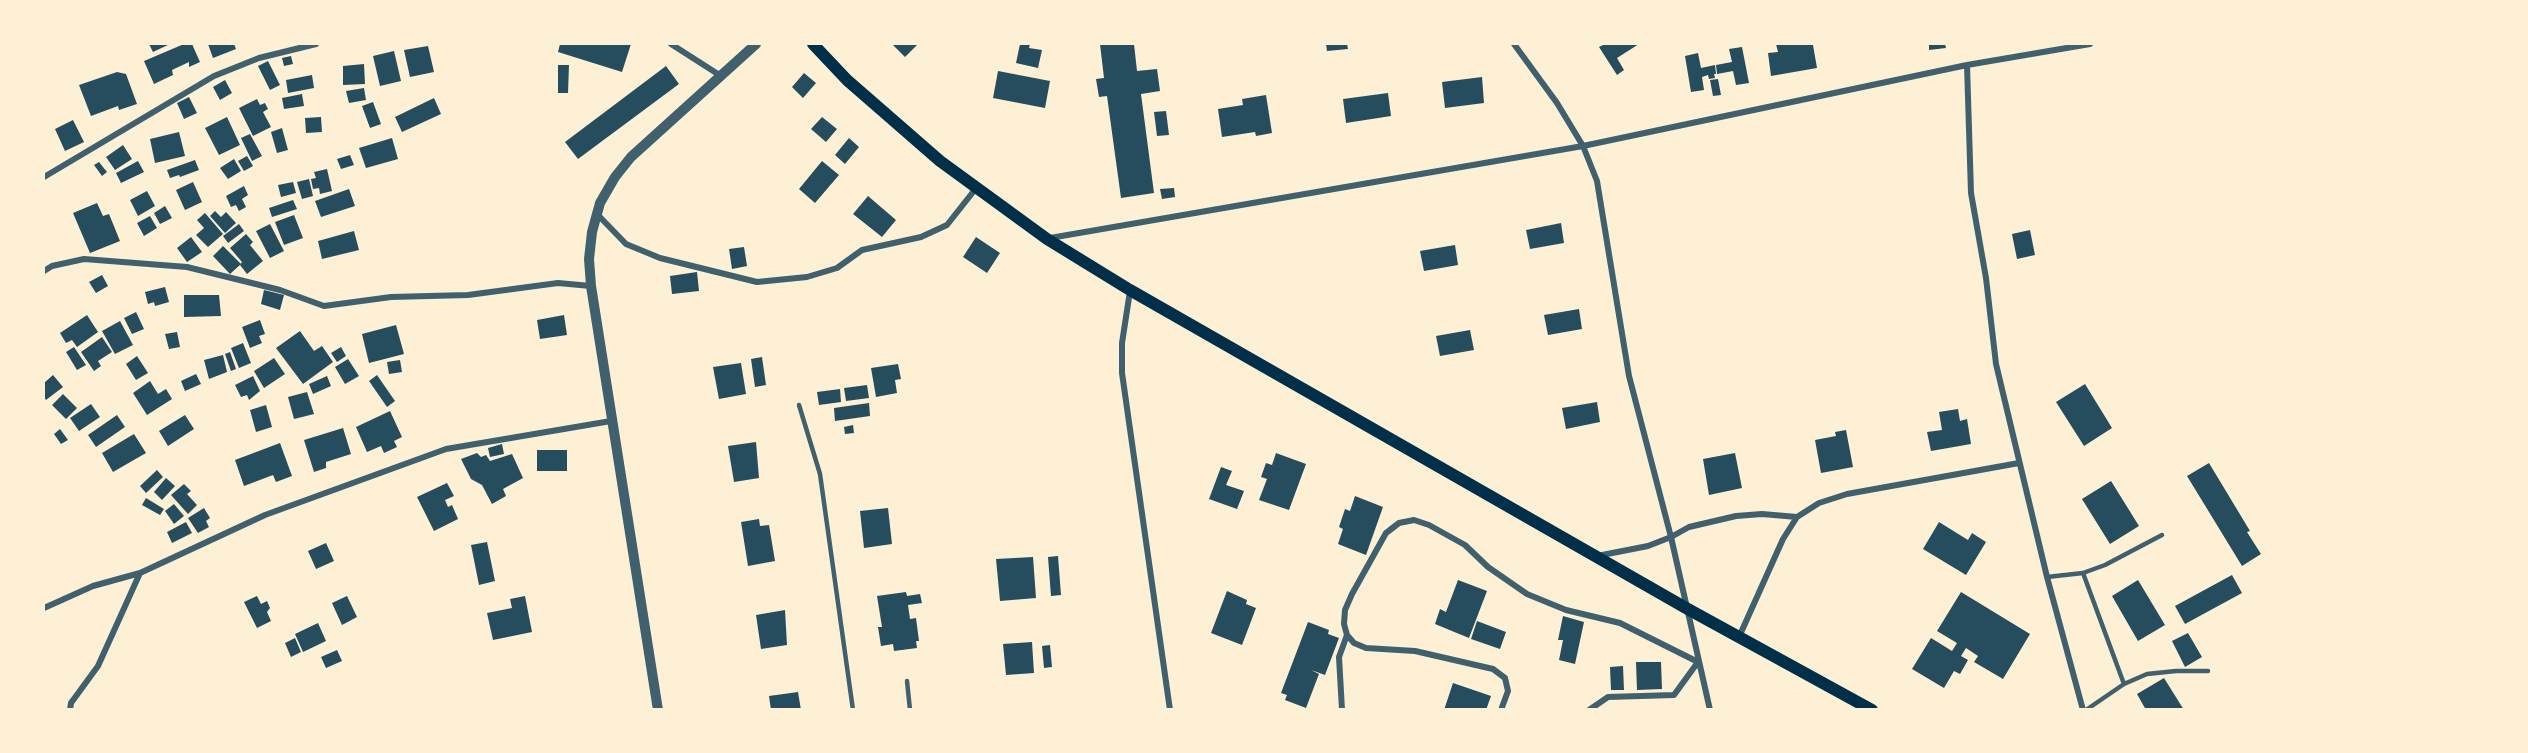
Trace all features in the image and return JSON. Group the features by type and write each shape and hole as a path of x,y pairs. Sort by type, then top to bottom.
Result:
{"main road":[{"path":"813,44 847,80 940,161 1047,239 1130,290 1686,608 1872,710"}],"street":[{"path":"44,177 214,76 259,58 316,44"},
{"path":"671,44 721,77"},
{"path":"658,710 591,286 589,259 592,232 600,203 615,177 631,157 756,44"},
{"path":"1514,44 1557,103 1583,146 1597,181 1629,376 1671,537 1710,710"},
{"path":"1047,239 1583,146 1967,65 2090,44"},
{"path":"1967,65 1971,193 1986,278 1996,363 2019,463 2084,710"},
{"path":"597,214 626,243 660,258 757,282 807,277 837,268 862,250 921,237 947,225 976,187"},
{"path":"44,271 52,266 84,259 187,267 279,290 324,306 391,297 468,295 558,283 591,286"},
{"path":"1130,290 1122,343 1122,373 1170,710"},
{"path":"44,608 93,586 140,573 265,515 446,449 611,421"},
{"path":"1739,637 1783,539 1797,517 1819,502 1847,494 2019,463"},
{"path":"1596,556 1648,546 1671,537 1689,526 1736,516 1762,514 1797,517"},
{"path":"1501,710 1508,691 1505,678 1493,669 1415,651 1366,648 1354,643 1347,636 1344,624 1345,610 1352,594 1386,533 1399,523 1414,520 1429,525 1465,545 1488,567 1527,594 1566,610 1620,623 1698,663"},
{"path":"70,710 71,703 98,666 140,573"},
{"path":"1342,710 1339,657 1347,636"},
{"path":"1588,710 1608,697 1674,695 1698,663"}],"lane":[{"path":"799,405 820,474 853,710"},
{"path":"2048,577 2083,573 2105,565 2162,535"},
{"path":"2083,573 2124,684"},
{"path":"2084,710 2124,684 2147,674 2208,671"},
{"path":"907,681 910,710"}],"building":[{"path":"149,44 170,44 153,52"},
{"path":"184,44 192,44 200,62 189,67 189,62 172,70 173,75 154,84 144,61"},
{"path":"208,44 234,44 236,49 213,58"},
{"path":"560,44 631,44 622,72 558,52"},
{"path":"892,44 918,44 905,57"},
{"path":"1020,44 1030,44 1029,48 1042,50 1038,68 1016,63"},
{"path":"1100,44 1134,44 1137,71 1157,69 1160,91 1141,94 1154,193 1121,198 1107,96 1099,97 1096,79 1104,78"},
{"path":"1326,44 1347,44 1348,49 1327,51"},
{"path":"1605,44 1639,44 1617,58 1624,70 1617,75 1599,47"},
{"path":"1776,44 1813,45 1817,68 1771,76 1768,53 1778,52"},
{"path":"1929,44 1945,44 1946,48 1929,50"},
{"path":"428,46 434,72 410,77 404,50"},
{"path":"1742,47 1749,83 1736,85 1733,71 1717,74 1716,65 1732,62 1729,49"},
{"path":"394,51 401,81 380,86 373,56"},
{"path":"1698,53 1701,68 1715,65 1716,74 1714,74 1715,78 1709,79 1708,75 1702,77 1704,90 1691,92 1685,56"},
{"path":"291,56 293,64 284,66 282,58"},
{"path":"268,61 280,85 270,90 258,66"},
{"path":"364,64 365,84 343,85 343,66"},
{"path":"558,65 569,65 568,93 558,93"},
{"path":"666,66 679,84 578,159 565,142"},
{"path":"998,71 1050,81 1045,108 993,98"},
{"path":"117,72 126,74 137,104 119,110 118,106 91,116 79,85"},
{"path":"804,73 816,83 803,98 792,87"},
{"path":"312,75 314,88 288,93 286,80"},
{"path":"1482,77 1484,103 1445,108 1442,82"},
{"path":"1718,79 1721,95 1713,96 1710,80"},
{"path":"225,80 232,93 220,100 213,87"},
{"path":"364,88 366,100 349,103 346,91"},
{"path":"1388,93 1391,116 1346,123 1343,99"},
{"path":"302,94 304,106 284,109 282,98"},
{"path":"1266,95 1272,133 1256,136 1255,132 1222,137 1218,109 1243,105 1242,99"},
{"path":"189,97 197,113 184,119 177,103"},
{"path":"434,98 441,114 402,132 395,117"},
{"path":"257,99 260,105 265,103 268,109 263,112 271,127 253,136 239,108"},
{"path":"373,102 381,124 370,128 362,106"},
{"path":"1166,111 1169,135 1157,136 1154,112"},
{"path":"227,117 240,145 219,155 205,128"},
{"path":"321,117 322,132 306,133 305,118"},
{"path":"822,117 837,129 826,142 811,129"},
{"path":"73,120 84,142 65,151 55,129"},
{"path":"282,128 288,150 277,153 271,132"},
{"path":"179,132 185,156 155,163 150,139"},
{"path":"250,134 262,156 252,161 241,138"},
{"path":"392,138 398,159 366,168 359,148"},
{"path":"849,138 859,147 845,164 835,155"},
{"path":"123,145 132,159 115,170 106,157"},
{"path":"350,155 354,165 341,169 337,159"},
{"path":"247,156 253,166 244,171 238,161"},
{"path":"234,159 241,171 228,179 220,168"},
{"path":"195,160 199,170 170,178 167,170"},
{"path":"138,161 144,172 121,183 116,173"},
{"path":"822,161 839,175 815,203 799,189"},
{"path":"99,162 107,172 102,176 94,165"},
{"path":"327,169 332,191 320,194 319,188 313,189 311,179 316,178 314,172"},
{"path":"309,179 313,196 302,199 297,182"},
{"path":"193,182 202,202 185,210 176,190"},
{"path":"293,182 296,193 281,197 278,185"},
{"path":"244,186 248,195 242,199 246,207 239,211 236,205 231,207 226,196"},
{"path":"1174,188 1175,197 1162,199 1160,189"},
{"path":"349,189 355,206 321,217 315,201"},
{"path":"147,191 155,206 138,216 130,200"},
{"path":"868,196 896,220 882,237 853,214"},
{"path":"293,200 297,209 272,217 269,208"},
{"path":"97,203 103,216 109,214 120,241 90,253 73,213"},
{"path":"165,206 172,218 160,224 154,213"},
{"path":"215,211 221,217 226,212 236,223 225,233 210,216"},
{"path":"205,213 223,234 208,247 196,235 204,228 197,220"},
{"path":"294,215 303,238 284,245 275,222"},
{"path":"150,216 157,228 144,236 137,223"},
{"path":"1561,223 1564,243 1530,249 1526,230"},
{"path":"239,224 244,231 228,243 223,236"},
{"path":"270,224 284,251 270,258 256,231"},
{"path":"2030,230 2035,255 2017,259 2012,234"},
{"path":"354,231 359,250 322,259 318,241"},
{"path":"246,234 253,242 250,245 263,261 247,274 240,265 242,262 230,248"},
{"path":"191,237 202,252 187,262 177,248"},
{"path":"976,237 1000,253 987,273 963,257"},
{"path":"1455,245 1458,265 1424,271 1420,251"},
{"path":"223,246 241,264 230,274 213,256"},
{"path":"744,247 747,266 732,269 729,249"},
{"path":"697,272 699,291 672,294 670,276"},
{"path":"102,275 108,286 96,293 89,282"},
{"path":"165,287 169,302 155,306 154,302 148,304 145,292"},
{"path":"264,290 284,295 280,310 261,304"},
{"path":"184,295 219,295 221,316 184,317"},
{"path":"1579,309 1582,329 1548,335 1544,315"},
{"path":"136,312 144,329 132,334 124,318"},
{"path":"87,315 98,332 77,347 72,340 66,343 60,333"},
{"path":"564,315 567,335 540,339 537,320"},
{"path":"260,320 265,334 259,336 262,343 250,348 242,327"},
{"path":"120,321 133,345 115,354 102,331"},
{"path":"396,325 404,354 369,363 362,334"},
{"path":"1470,330 1474,350 1440,356 1436,336"},
{"path":"300,331 314,351 322,346 333,362 303,384 276,348"},
{"path":"177,332 180,347 169,349 165,334"},
{"path":"102,337 112,352 98,361 101,366 94,371 81,352"},
{"path":"243,343 251,363 239,368 231,348"},
{"path":"74,347 86,365 77,370 66,352"},
{"path":"341,347 346,356 337,362 331,353"},
{"path":"230,352 236,369 231,371 225,354"},
{"path":"223,355 227,372 209,379 204,360"},
{"path":"137,356 148,373 136,380 126,364"},
{"path":"762,357 766,385 755,387 751,359"},
{"path":"274,358 285,374 264,388 254,371"},
{"path":"348,359 359,376 345,384 335,367"},
{"path":"400,360 402,372 389,374 387,362"},
{"path":"741,363 746,394 719,399 713,367"},
{"path":"898,364 901,379 895,380 897,393 876,397 871,368"},
{"path":"196,374 201,384 185,391 181,381"},
{"path":"53,375 63,387 46,400 44,383"},
{"path":"377,375 395,401 387,407 369,381"},
{"path":"253,376 260,391 249,400 247,395 241,397 235,385"},
{"path":"327,376 331,386 313,394 309,384"},
{"path":"150,381 158,394 166,389 172,399 147,415 133,393"},
{"path":"2085,384 2112,428 2084,446 2056,402"},
{"path":"867,385 869,398 846,401 844,388"},
{"path":"840,389 841,402 819,405 817,392"},
{"path":"307,392 314,414 294,419 288,397"},
{"path":"63,394 77,408 66,419 52,405"},
{"path":"1597,402 1600,422 1566,429 1562,408"},
{"path":"869,403 870,416 835,421 834,408"},
{"path":"91,404 100,417 79,431 70,418"},
{"path":"266,405 272,427 256,432 250,410"},
{"path":"1958,409 1960,421 1967,419 1971,444 1931,451 1927,432 1942,430 1939,412"},
{"path":"390,411 402,437 394,441 397,447 384,453 381,446 367,452 356,427"},
{"path":"117,415 125,427 96,447 88,435"},
{"path":"185,415 194,429 168,446 159,431"},
{"path":"853,425 854,433 845,434 844,427"},
{"path":"343,428 351,454 326,462 326,468 314,472 304,440"},
{"path":"60,429 68,440 61,444 54,434"},
{"path":"1846,430 1853,467 1821,473 1815,440 1836,436 1835,432"},
{"path":"134,434 146,453 113,472 102,453"},
{"path":"756,442 759,478 734,482 728,446"},
{"path":"280,443 292,476 276,482 273,475 244,486 235,460"},
{"path":"502,444 504,454 490,457 488,448"},
{"path":"537,450 567,450 567,471 537,471"},
{"path":"477,453 481,457 486,455 490,461 512,454 523,478 503,489 506,496 492,504 482,485 471,479 461,459"},
{"path":"1276,453 1306,464 1289,510 1259,500 1267,479 1261,477 1266,463 1272,465"},
{"path":"1735,453 1742,488 1709,495 1703,459"},
{"path":"2209,463 2250,531 2247,532 2261,554 2242,566 2187,476"},
{"path":"1221,467 1232,471 1226,485 1244,491 1237,509 1209,499"},
{"path":"157,470 163,477 146,493 140,486"},
{"path":"166,478 175,486 162,500 154,492"},
{"path":"2111,481 2139,526 2110,544 2082,499"},
{"path":"447,483 454,496 445,500 448,507 452,505 458,519 434,531 417,497"},
{"path":"184,484 191,491 187,494 197,505 188,514 171,495"},
{"path":"1355,496 1383,507 1366,555 1338,544 1343,529 1339,527 1345,509 1350,511"},
{"path":"146,498 164,509 160,515 142,505"},
{"path":"174,504 184,516 174,524 165,511"},
{"path":"204,508 210,518 206,521 209,527 198,533 188,518"},
{"path":"888,508 892,544 864,548 860,511"},
{"path":"759,519 760,526 769,525 775,561 748,566 741,522"},
{"path":"186,522 192,533 172,543 167,532"},
{"path":"1939,522 1968,540 1972,533 1986,542 1966,575 1923,549"},
{"path":"487,542 495,581 479,585 471,545"},
{"path":"326,543 334,561 316,569 308,551"},
{"path":"1058,556 1061,595 1051,596 1048,557"},
{"path":"1033,557 1036,598 1000,601 996,559"},
{"path":"2232,575 2242,593 2185,624 2175,606"},
{"path":"1458,580 1487,591 1469,638 1435,624 1440,609 1446,612"},
{"path":"2138,580 2165,625 2138,641 2112,596"},
{"path":"1227,591 1247,600 1246,604 1256,608 1242,645 1211,633"},
{"path":"906,592 907,596 920,594 922,603 908,605 910,619 916,618 919,641 916,641 917,648 894,651 893,644 881,646 878,627 882,627 877,596"},
{"path":"1961,592 2030,634 2003,679 1974,662 1978,656 1966,648 1961,656 1968,660 1960,674 1954,671 1944,688 1912,669 1931,638 1952,651 1957,643 1937,631"},
{"path":"257,596 261,604 267,601 270,608 267,612 271,621 257,628 244,602"},
{"path":"347,596 357,617 342,625 332,603"},
{"path":"525,596 532,632 493,640 487,613 512,608 510,599"},
{"path":"785,610 787,645 761,649 756,615"},
{"path":"1563,616 1584,622 1575,664 1559,660 1563,640 1558,640"},
{"path":"1477,621 1506,632 1500,649 1471,639"},
{"path":"1308,622 1329,630 1328,634 1339,638 1325,675 1311,670 1319,674 1306,708 1285,700 1287,695 1281,693"},
{"path":"318,623 326,641 303,652 295,634"},
{"path":"2188,633 2202,657 2185,667 2172,641"},
{"path":"295,638 301,652 291,657 285,643"},
{"path":"1032,642 1034,673 1006,675 1003,644"},
{"path":"1050,645 1052,667 1044,668 1042,646"},
{"path":"337,650 342,661 326,668 321,657"},
{"path":"1636,662 1661,662 1662,689 1637,690"},
{"path":"1623,666 1624,690 1611,690 1610,667"},
{"path":"2164,678 2184,710 2146,710 2137,694"},
{"path":"1453,683 1491,696 1486,710 1444,710"},
{"path":"798,692 801,710 771,710 769,696"}]}
